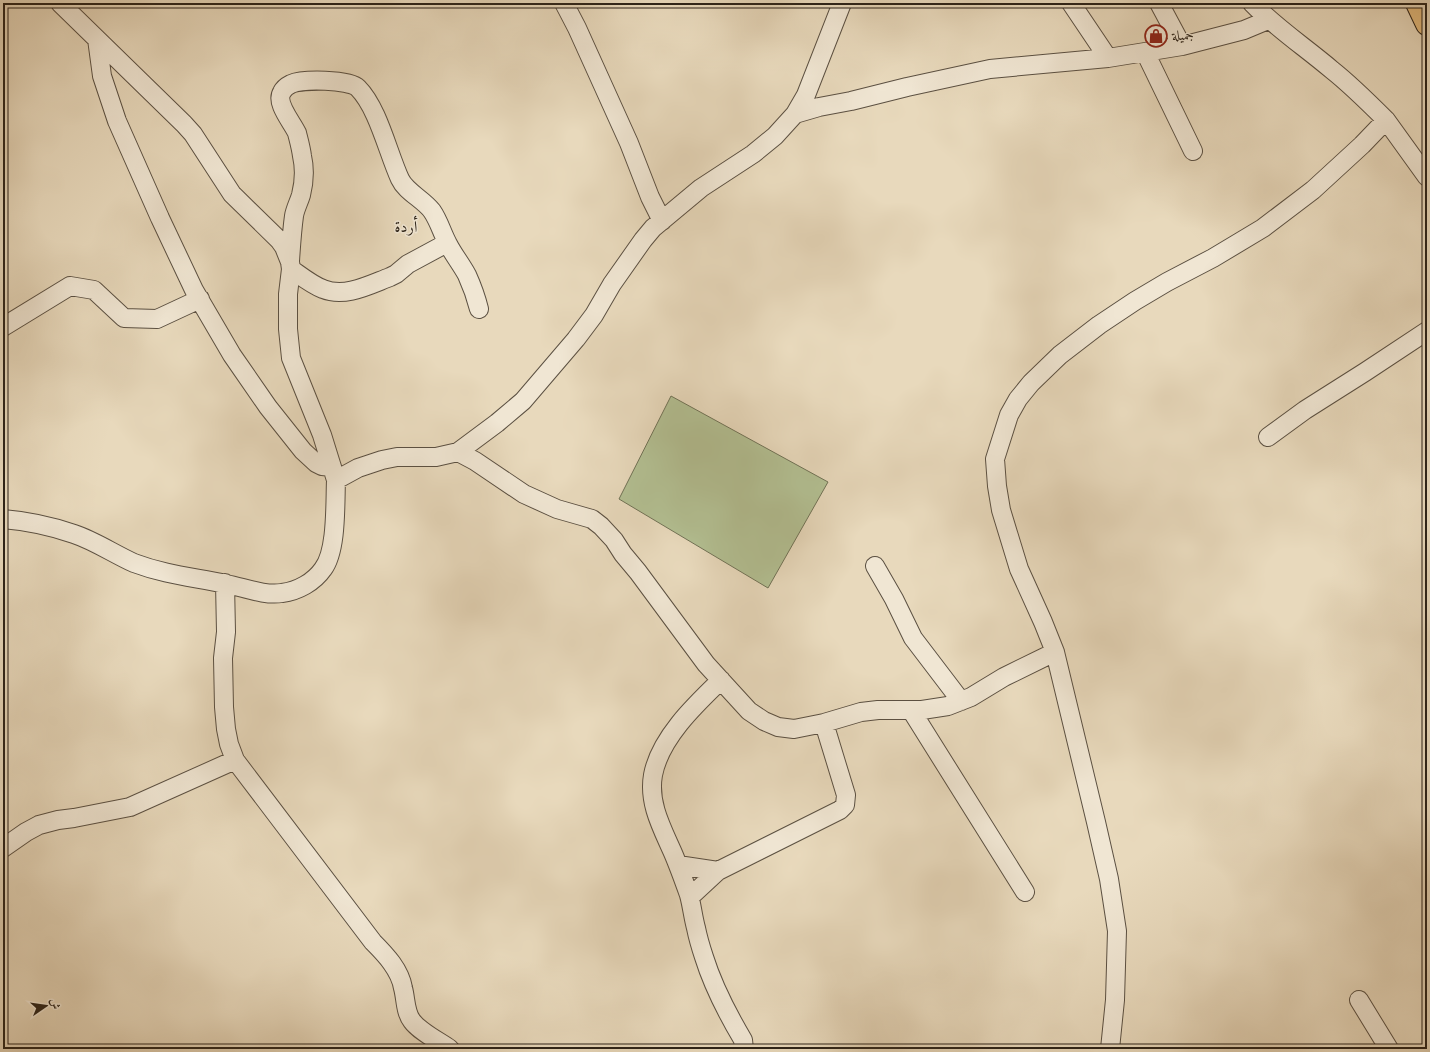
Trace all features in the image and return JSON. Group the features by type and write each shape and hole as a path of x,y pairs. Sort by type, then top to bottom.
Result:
{"main road":[{"path":"1417,3 1427,24"}],"street":[{"path":"60,3 188,129 232,194 279,240 284,247 291,265 322,289 332,292 345,292 390,277 408,264 447,243"},
{"path":"564,3 577,28 629,143 650,197 662,220"},
{"path":"97,39 102,76 117,121 160,218 200,299 232,355 268,407 303,451 316,463 334,474 397,457 436,457 458,452 497,423 523,401 576,339 594,315 612,284 642,240 662,220 700,188 753,154 774,136 795,114 806,95 842,3"},
{"path":"1071,3 1108,58"},
{"path":"1159,3 1182,46"},
{"path":"1252,3 1268,20 1352,86 1386,120 1427,177"},
{"path":"795,114 818,107 990,69 1108,58 1182,46 1244,30 1268,20"},
{"path":"1145,52 1193,151"},
{"path":"3,518 31,522 75,534 133,562 152,569 174,575 225,583 260,592 281,594 300,588 315,578 323,570 329,560 334,531 334,474 322,436 306,394 296,374 291,358 288,329 288,294 294,214 301,195 304,176 304,163 300,144 291,121 282,106 280,98 281,92 292,83 334,81 356,86 362,92 375,116 400,179 404,185 431,210 441,225 447,243 466,273 479,309"},
{"path":"1110,1049 1117,931 1114,906 1096,822 1055,652 1019,569 1000,510 995,459 1009,415 1018,399 1031,383 1060,355 1099,325 1148,293 1213,258 1268,224 1313,190 1362,145 1386,120"},
{"path":"3,327 70,286 94,290 124,318 157,319 200,299"},
{"path":"1268,438 1305,410 1427,330"},
{"path":"458,452 524,494 557,509 592,519 601,526 614,540 706,664 749,711 764,721 778,727 794,729 824,723 861,712 878,710 936,709 972,696 1004,677 1055,652"},
{"path":"875,566 894,599 913,638 961,701"},
{"path":"225,583 226,632 223,658 224,707 227,737 235,760 373,942 391,962 404,988 408,1011 412,1021 419,1028 450,1049"},
{"path":"721,680 683,719 666,744 656,763 652,792 656,813 690,897 696,931 704,958 716,988 742,1040 744,1049"},
{"path":"911,710 1025,892"},
{"path":"690,897 718,871 834,814 845,805 846,795 824,723"},
{"path":"3,848 39,825 58,820 130,807 235,760"},
{"path":"678,865 718,871"},
{"path":"1359,1000 1389,1049"}],"green space":[{"path":"671,396 828,482 768,588 619,499"}],"place":[{"name":"جميلة","path":"1156,36"}],"district":[{"name":"أردة","path":"406,227"}]}
